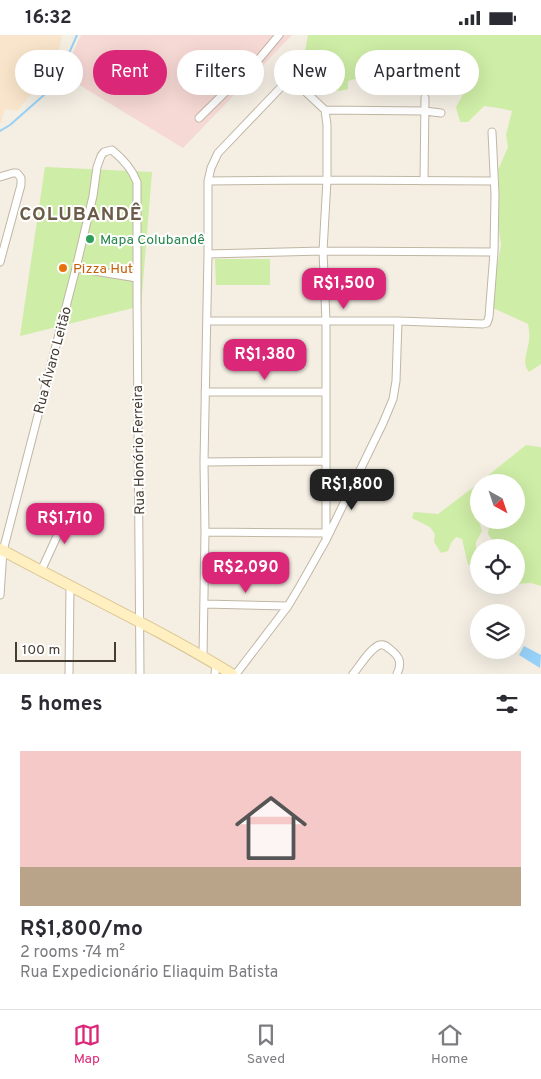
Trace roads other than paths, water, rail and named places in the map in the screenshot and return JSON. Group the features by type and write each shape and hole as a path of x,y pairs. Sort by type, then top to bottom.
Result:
{"main road":[{"path":"1,550 140,622 202,657 215,669 232,674"}],"street":[{"path":"199,119 259,59 279,35"},
{"path":"202,657 208,181 211,168 218,153 288,81 295,82 325,110 327,125 327,179 323,251 326,321 325,536"},
{"path":"424,181 425,98"},
{"path":"325,110 425,111 441,113"},
{"path":"207,321 487,323 494,252 495,193 492,132"},
{"name":"Rua Honório Ferreira","path":"97,167 104,152 112,150 130,168 137,183 140,674"},
{"name":"Rua Álvaro Leitão","path":"0,595 1,550 76,268 93,196 97,167"},
{"path":"0,177 17,173 21,178 21,185 0,263"},
{"path":"208,181 327,179 493,181"},
{"path":"208,254 323,251 494,252"},
{"path":"76,268 137,278"},
{"path":"236,674 288,606 300,586 383,423 393,399 396,381 398,321"},
{"path":"205,392 325,392"},
{"path":"204,462 326,461"},
{"path":"41,571 69,510"},
{"path":"205,533 325,536"},
{"path":"69,674 70,586"},
{"path":"204,604 288,606"},
{"path":"353,674 379,645 385,645 400,660 397,674"}],"water":[{"path":"525,647 541,655 540,668 525,659"}],"waterway":[{"path":"0,131 10,125 44,95 66,60 77,35"}],"place":[{"name":"Mapa Colubandê","path":"90,239"},
{"name":"Pizza Hut","path":"63,268"}],"district":[{"name":"COLUBANDÊ","path":"81,213"}]}
